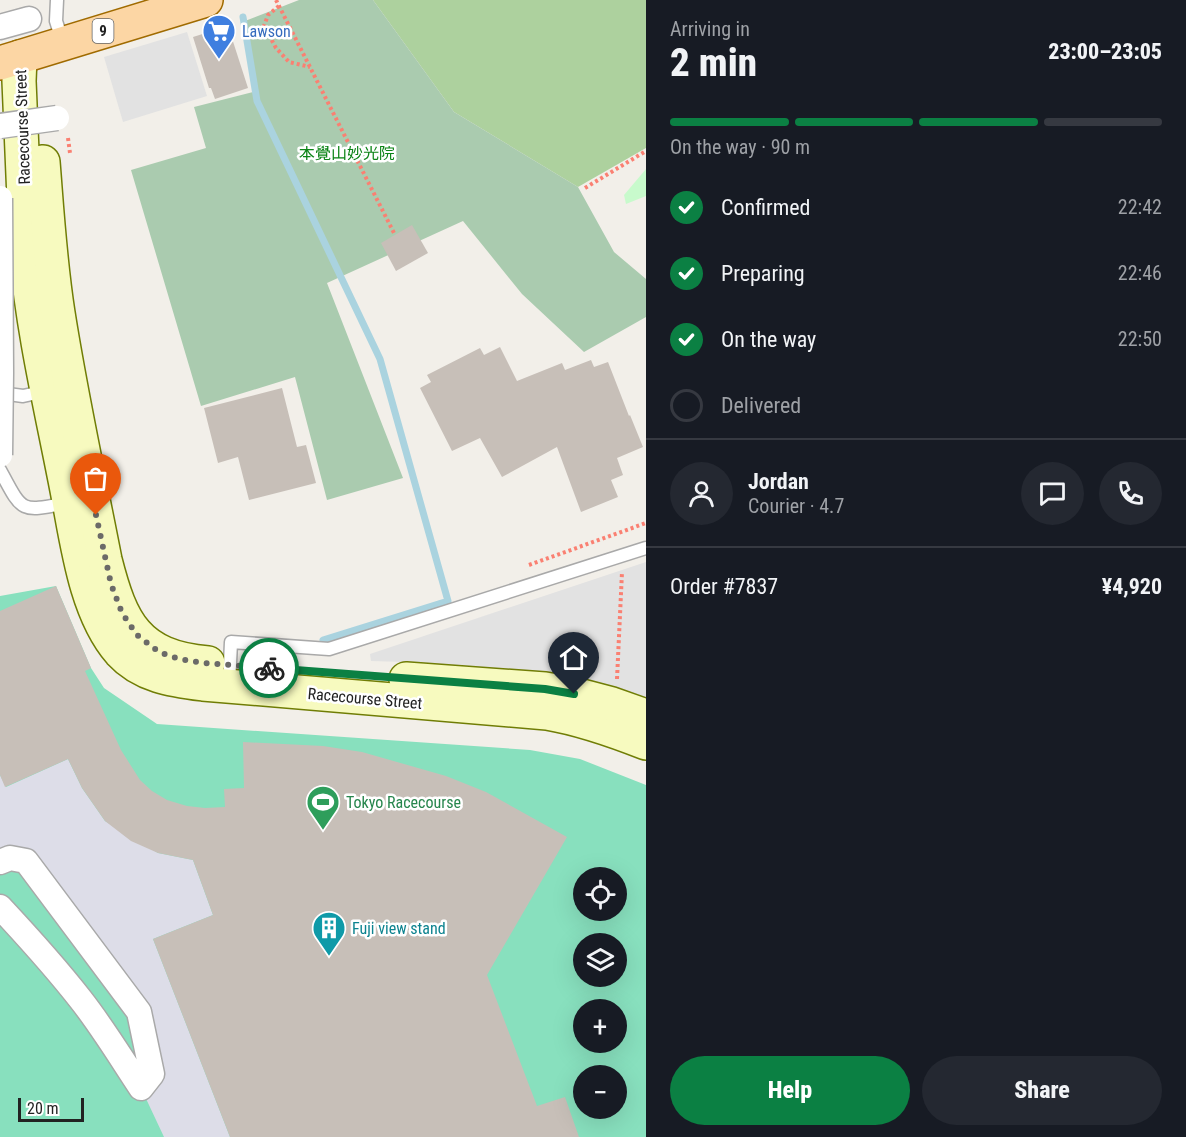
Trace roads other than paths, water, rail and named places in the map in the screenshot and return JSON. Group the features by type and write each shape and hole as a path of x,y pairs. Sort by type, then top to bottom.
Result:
{"main road":[{"name":"9","path":"10,60 206,0"}],"street":[{"path":"0,27 29,19"},
{"name":"Racecourse Street","path":"10,60 19,81 38,251 33,315 88,589 101,623 120,652 135,665 153,675 176,681 229,676 545,689 593,699 646,716"},
{"path":"0,126 57,118"},
{"path":"0,198 0,455"},
{"name":"Racecourse Street","path":"38,251 58,310 70,384 111,584 122,613 137,635 159,652 179,659 204,663 229,676 547,713 604,726 646,743"},
{"path":"0,862 10,858 26,861 139,1012 152,1074 141,1088 81,1000 0,907"}],"lane":[{"path":"57,0 56,21 63,44"},
{"path":"0,393 23,396 48,391"},
{"path":"0,470 15,499 26,508 37,509 70,503"},
{"path":"229,676 231,642 329,649 646,548"}],"waterway":[{"path":"243,17 257,101 380,359 448,601 323,640"}],"place":[{"name":"Lawson","path":"219,60"},
{"name":"Tokyo Racecourse","path":"323,831"},
{"name":"Fuji view stand","path":"329,957"}],"park label":[{"name":"本覺山妙光院","path":"347,153"}]}
